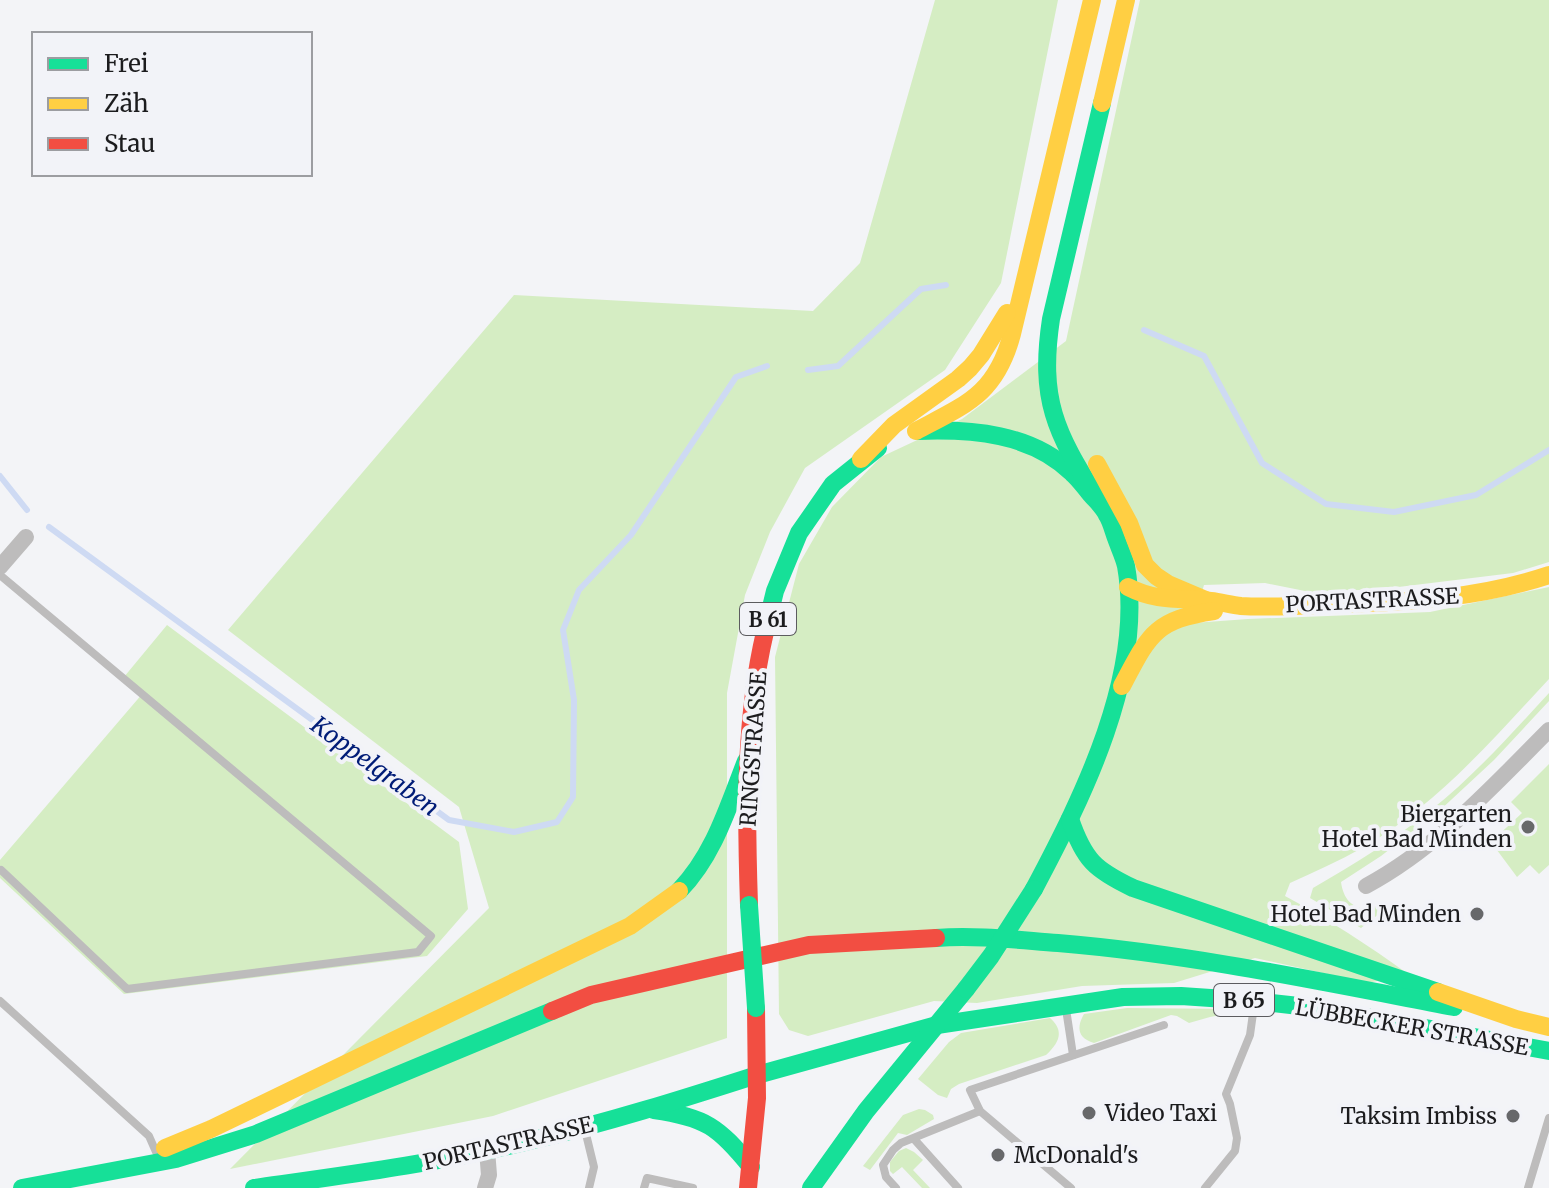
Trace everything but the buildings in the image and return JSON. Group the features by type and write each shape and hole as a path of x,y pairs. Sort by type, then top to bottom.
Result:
{"main road":[{"name":"B 61","path":"916,431 977,396 991,382 1002,364 1013,333 1092,0"},
{"name":"B 61","path":"811,1188 869,1106 991,956 1034,889 1076,807 1108,726 1118,691 1128,636 1128,587 1119,543 1058,431 1049,400 1046,372 1047,336 1126,0"},
{"path":"861,459 894,425 970,368 1022,287"},
{"path":"1046,372 1122,507 1145,565 1168,584 1208,601"},
{"name":"RINGSTRASSE","path":"748,1188 757,1075 746,799 748,756 767,623 786,562 799,534 820,501 861,459 885,444 916,431 944,429 1007,436 1038,449 1063,465 1097,498"},
{"name":"PORTASTRASSE","path":"1118,691 1150,637 1170,621 1184,617 1240,606 1436,600 1491,592 1549,575"},
{"name":"PORTASTRASSE","path":"1128,587 1155,599 1240,606"},
{"path":"119,1170 211,1129 630,926 660,906 699,868 712,846 748,756"},
{"path":"1076,807 1082,852 1093,866 1110,878 1516,1019"},
{"path":"22,1188 176,1159 256,1134 591,995 809,945 967,936 1113,948 1275,973 1516,1019"},
{"name":"LÜBBECKER STRASSE","path":"757,1075 937,1025 1123,997 1181,996 1317,1008 1549,1051"},
{"name":"LÜBBECKER STRASSE","path":"1516,1019 1549,1027"},
{"name":"PORTASTRASSE","path":"254,1188 376,1171 487,1150 585,1127 757,1075"},
{"path":"648,1109 681,1113 716,1127 751,1167"}],"street":[{"path":"0,567 26,537"},
{"path":"1366,886 1423,850 1474,806 1549,730"},
{"path":"485,1188 489,1175 487,1150"}],"lane":[{"path":"0,575 431,936 418,952 127,989 1,870"},
{"path":"0,1001 149,1136 156,1152"},
{"path":"1205,1188 1235,1151 1237,1138 1226,1094 1250,1035 1255,1001"},
{"path":"1066,1005 1073,1055"},
{"path":"1071,1188 980,1111 970,1090 1164,1025"},
{"path":"896,1188 886,1177 883,1165 893,1150 901,1143 980,1111"},
{"path":"1528,1188 1549,1118"},
{"path":"585,1127 594,1167 589,1188"},
{"path":"914,1139 958,1188"},
{"path":"644,1188 647,1178 693,1188"}],"green space":[{"path":"935,0 1058,0 1001,283 945,370 805,468 770,532 745,595 727,693 727,1038 493,1116 230,1169 489,908 459,807 228,630 514,295 813,311 860,263"},
{"path":"1140,0 1549,0 1549,562 1513,573 1382,589 1310,592 1265,583 1204,585 1193,623 1430,612 1549,587 1549,679 1462,771 1414,812 1362,848 1290,883 1285,896 1348,933 1408,974 1368,983 1255,958 1174,983 1082,986 977,1003 934,1001 808,1036 789,1030 779,1014 775,657 799,564 832,507 881,457 962,419 1066,341"},
{"path":"167,625 459,842 468,909 427,956 124,994 0,878 0,860 143,693 124,677"},
{"path":"1549,693 1549,701 1494,760 1437,813 1341,882 1345,896 1353,905 1365,908 1379,905 1384,910 1361,928 1310,898 1313,888 1388,842 1447,797"},
{"name":"Biergarten Hotel Bad Minden","path":"1549,764 1549,865 1539,874 1530,865 1517,877 1491,842 1522,813 1511,802"},
{"path":"1127,1008 1231,1009 1231,1013 1189,1023 1171,1015 1094,1043 1082,1035 1079,1028 1084,1014"},
{"path":"1050,1018 1059,1032 1054,1046 1046,1055 959,1084 951,1089 947,1098 938,1095 918,1079 949,1042 961,1033"},
{"path":"919,1109 933,1115 934,1119 907,1135 898,1133 870,1170 863,1166 903,1115"},
{"path":"906,1148 923,1160 913,1170 930,1188 922,1188 902,1167 893,1174 890,1171 890,1162"}],"waterway":[{"name":"Koppelgraben","path":"808,370 838,366 921,289 946,285"},
{"name":"Koppelgraben","path":"1144,330 1204,356 1262,463 1326,504 1394,512 1476,495 1549,450"},
{"name":"Koppelgraben","path":"49,527 449,820 514,832 557,822 573,797 574,700 563,630 579,590 631,535 736,377 767,366"},
{"name":"Koppelgraben","path":"0,476 27,510"}],"traffic: fast":[{"path":"1097,498 1061,433 1049,393 1047,371 1051,319 1102,103"},
{"path":"918,431 959,431 1000,436 1039,449 1056,460 1076,477 1105,512 1126,566 1130,607 1127,649 1118,691 1090,775 1034,889"},
{"path":"765,632 775,591 799,533 833,484 878,448"},
{"path":"679,891 711,846 746,761"},
{"path":"1070,819 1080,845 1092,862 1133,888 1438,992"},
{"path":"966,989 1034,889"},
{"path":"749,905 756,1008"},
{"path":"936,938 1012,939 1158,954 1454,1007"},
{"path":"811,1188 866,1111 966,989"},
{"path":"757,1075 937,1025 1123,997 1181,996 1317,1008 1549,1051"},
{"path":"22,1188 176,1159 256,1134 552,1011"},
{"path":"254,1188 495,1149 615,1119 757,1075"},
{"path":"654,1110 686,1116 710,1126 730,1142 751,1167"}],"traffic: slow":[{"path":"916,431 977,395 997,371 1005,354 1092,0"},
{"path":"1102,103 1126,0"},
{"path":"861,459 894,425 970,368 1007,313"},
{"path":"1097,464 1129,523 1145,565 1168,584 1208,601"},
{"path":"1128,587 1159,597 1277,607 1445,597 1497,589 1549,575"},
{"path":"1122,686 1139,654 1156,633 1178,619 1214,611"},
{"path":"165,1148 211,1129 630,926 679,891"},
{"path":"1438,992 1549,1027"}],"traffic: jam":[{"path":"749,905 747,802 750,733 765,632"},
{"path":"552,1011 591,995 809,945 936,938"},
{"path":"748,1188 757,1098 756,1008"}],"place":[{"name":"Biergarten Hotel Bad Minden","path":"1528,827"},
{"name":"Hotel Bad Minden","path":"1477,914"},
{"name":"Video Taxi","path":"1089,1113"},
{"name":"Taksim Imbiss","path":"1513,1116"},
{"name":"McDonald's","path":"998,1155"}]}
